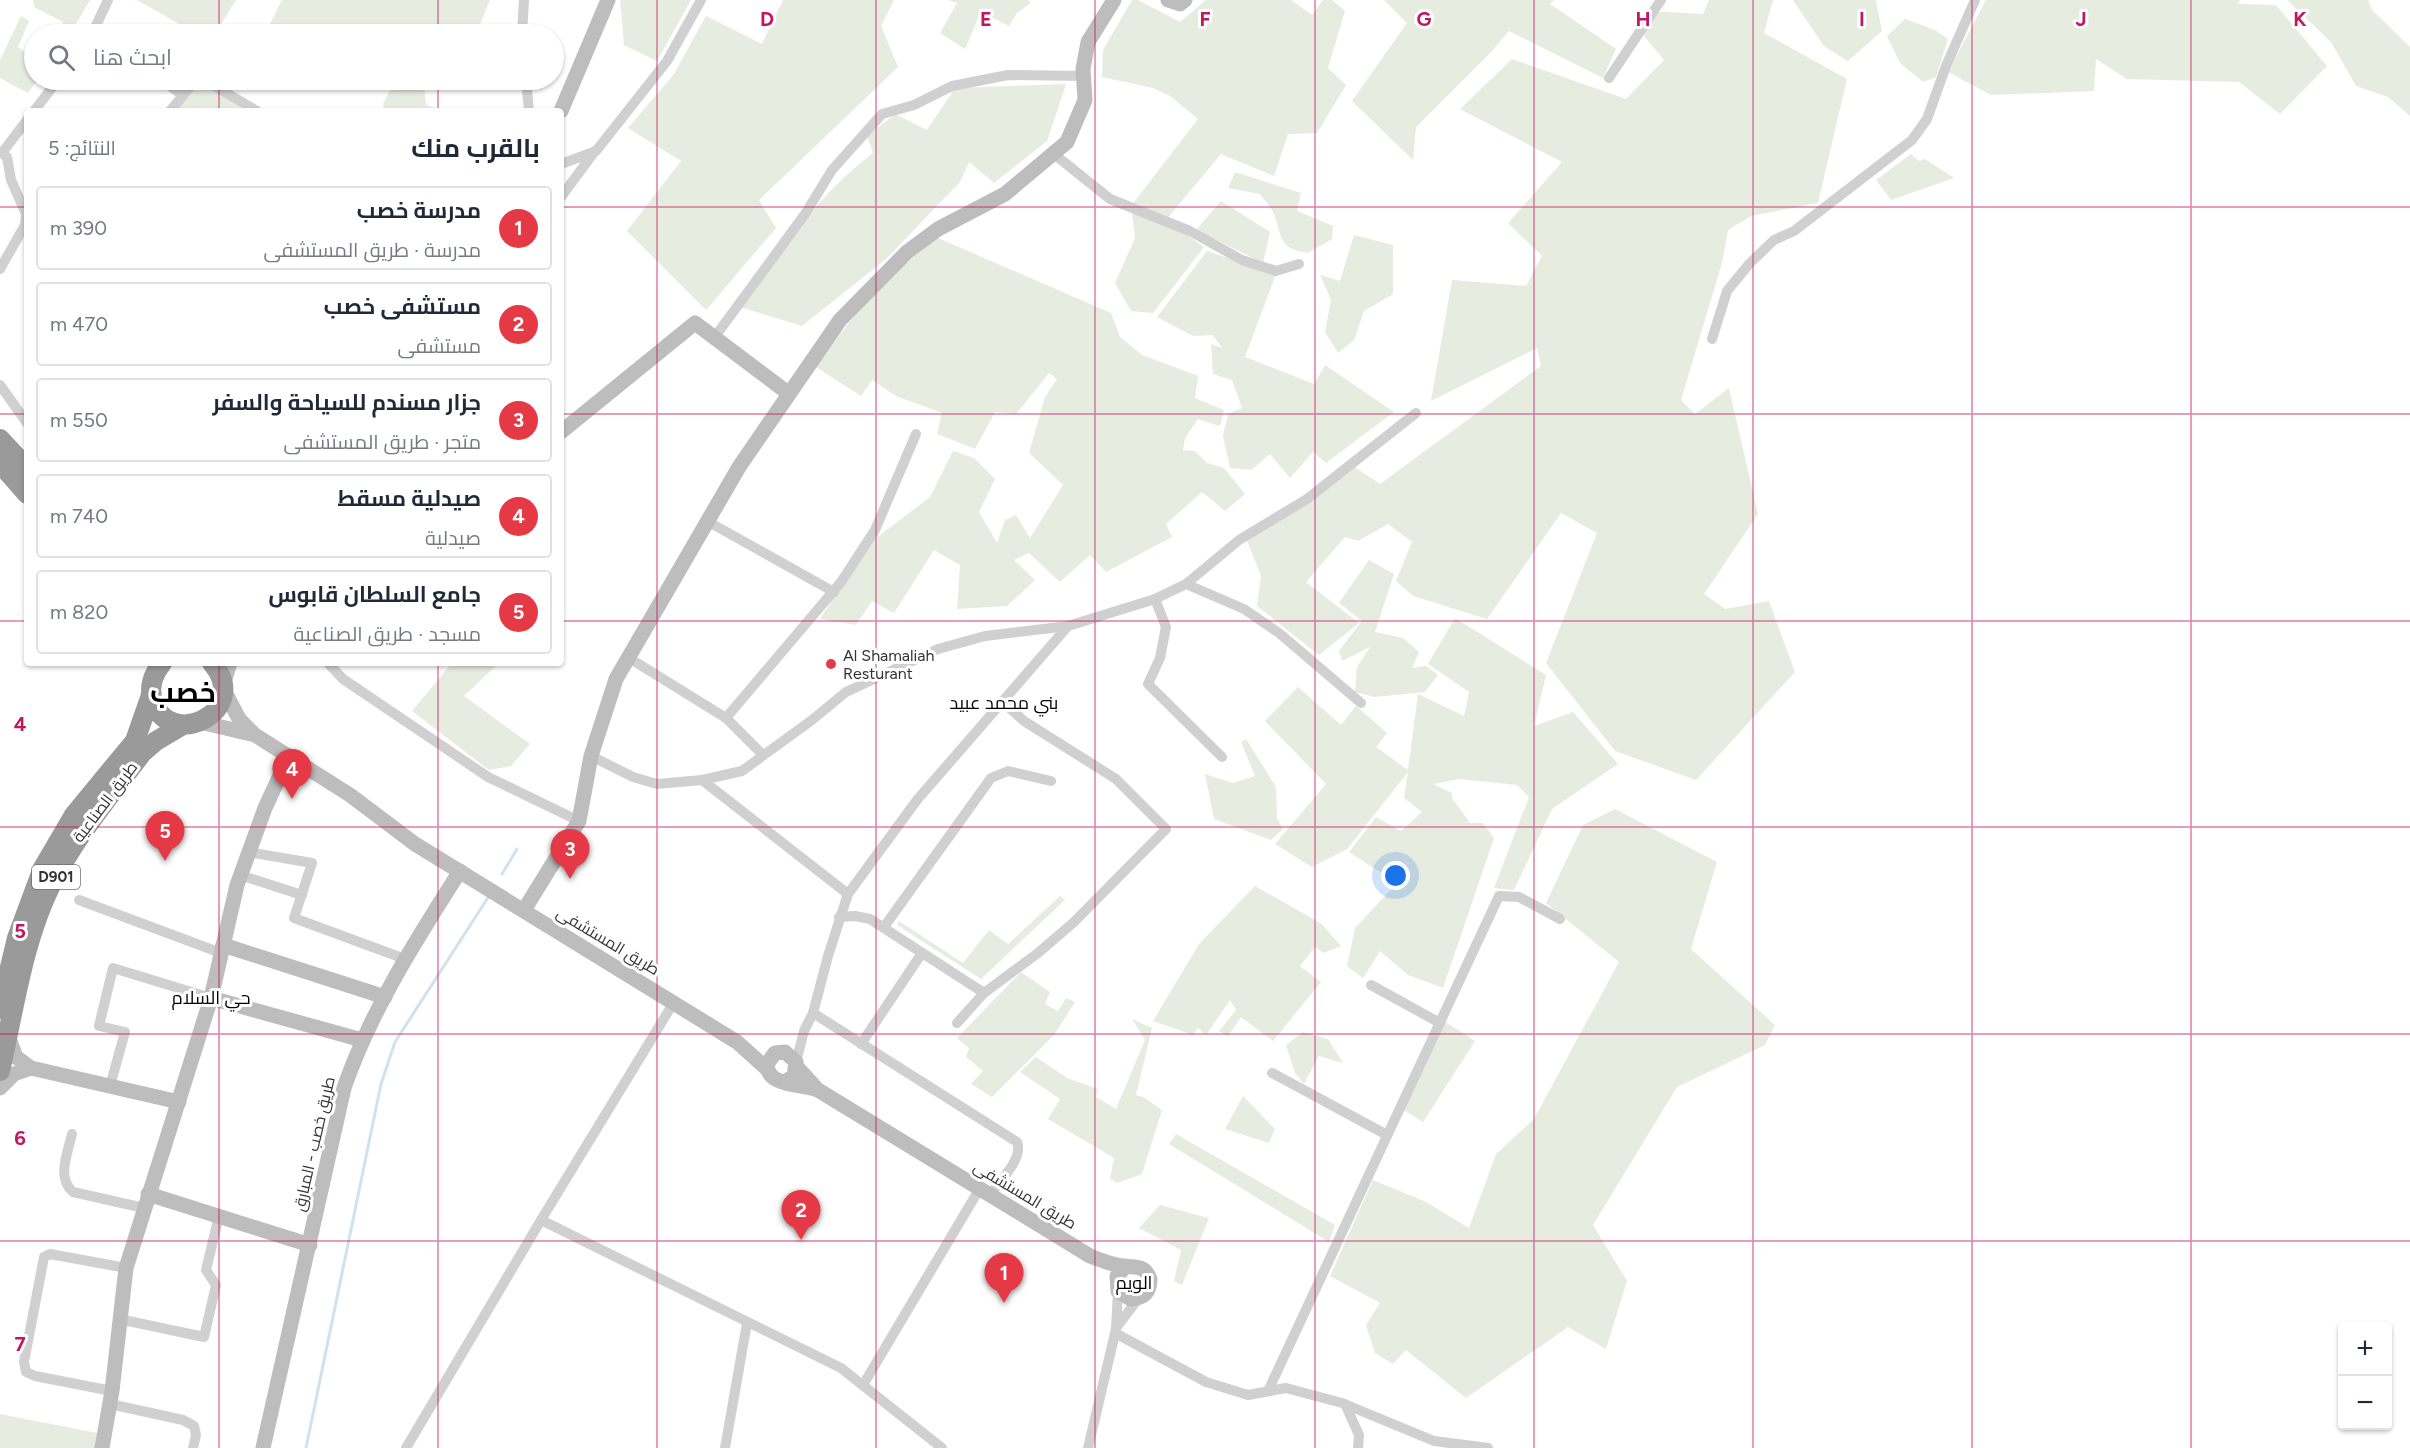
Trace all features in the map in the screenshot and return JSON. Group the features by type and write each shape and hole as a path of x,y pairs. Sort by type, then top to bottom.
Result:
{"highway":[{"path":"0,439 24,465"},
{"path":"0,463 24,491"},
{"path":"213,666 223,687"},
{"path":"154,675 159,712 166,718 192,723"},
{"name":"طريق الصناعية","path":"0,1009 17,938 47,860 74,815 135,741 154,675"},
{"name":"طريق الصناعية","path":"0,1071 30,945 50,886 69,851 142,753 156,741 192,723 219,705 223,687"}],"street":[{"path":"97,24 108,0"},
{"path":"523,24 524,0"},
{"path":"562,108 608,0"},
{"path":"564,193 668,61 701,0"},
{"path":"524,910 579,821 591,756 616,679 739,467 840,320 907,252 938,229 1005,194 1067,142 1085,100 1084,76 1088,42 1114,0"},
{"path":"1168,0 1180,4 1185,0"},
{"path":"1609,78 1661,0"},
{"path":"1712,339 1727,291 1750,263 1774,240 1794,231 1912,140 1927,119 1946,66 1976,0"},
{"path":"714,338 805,214 832,170 882,114 914,105 952,86 1008,75 1084,76"},
{"path":"36,108 50,90"},
{"path":"177,90 183,94"},
{"path":"172,108 187,90"},
{"path":"221,90 252,108"},
{"path":"527,90 529,108"},
{"path":"24,124 1,153 7,157 10,180 24,205"},
{"path":"564,163 596,151"},
{"path":"1054,153 1110,199 1190,231 1242,260 1276,271 1299,264"},
{"path":"0,269 24,227"},
{"path":"564,430 695,323 788,393"},
{"path":"0,385 24,419"},
{"path":"591,756 633,777 657,784 702,780 742,771 846,692 938,649 985,636 1068,626 1155,598 1186,584 1239,540 1307,499 1416,413"},
{"path":"726,718 834,592 875,530 916,435"},
{"path":"707,521 834,592"},
{"path":"1186,584 1244,609 1278,633 1361,703"},
{"path":"1155,598 1166,627 1160,658 1148,684 1222,757"},
{"path":"804,1031 768,1059 766,1069 773,1079 786,1081 794,1076 804,1031 813,1013 840,917 849,894 917,800 1004,703 1068,626"},
{"path":"629,658 726,718 763,755"},
{"path":"229,666 223,687 239,719 255,735"},
{"path":"331,666 343,679 488,777 579,821"},
{"path":"957,1023 984,993 1038,953 1074,922 1166,829 1116,779 1024,721 1004,703"},
{"path":"192,723 255,735"},
{"name":"طريق المستشفى","path":"255,735 350,795 416,844 737,1042 766,1069"},
{"path":"102,1448 111,1398 126,1268 211,998 240,875 289,756"},
{"path":"884,927 991,778 1008,771 1051,781"},
{"path":"702,780 849,894"},
{"path":"248,852 312,863 294,918 405,959"},
{"name":"طريق خصب - المبارق","path":"263,1448 344,1088 362,1040 405,959 460,871"},
{"path":"240,875 302,895"},
{"path":"1268,1391 1499,896 1519,897 1560,919"},
{"path":"79,900 222,949 385,997"},
{"path":"840,917 855,916 870,919 984,993"},
{"path":"861,1044 922,952"},
{"path":"110,1086 125,1032 99,1026 113,968 362,1040"},
{"path":"1371,985 1440,1023"},
{"path":"406,1448 674,1002"},
{"path":"813,1013 1017,1142 1019,1147 1015,1159 985,1191 863,1385"},
{"path":"8,1036 16,1057 31,1068 179,1102"},
{"name":"طريق المستشفى","path":"737,1042 778,1053"},
{"path":"778,1053 790,1054 796,1064"},
{"name":"طريق المستشفى","path":"796,1064 818,1090"},
{"path":"0,1088 14,1074 31,1068"},
{"path":"1272,1073 1387,1135"},
{"name":"طريق المستشفى","path":"786,1081 818,1090 1090,1256 1125,1267"},
{"path":"72,1134 63,1179 66,1187 73,1192 146,1201 219,1216 310,1245"},
{"path":"119,1319 204,1337 216,1285 206,1270 219,1216"},
{"path":"541,1220 841,1368 942,1448"},
{"path":"126,1268 50,1254 44,1257 24,1362 26,1372 35,1377 183,1420 194,1426 196,1435 193,1448"},
{"name":"طريق المستشفى","path":"1090,1256 1117,1288"},
{"path":"1088,1448 1116,1331 1117,1276 1125,1267 1138,1266 1148,1274 1150,1286 1148,1292 1138,1299 1116,1331"},
{"path":"1117,1288 1125,1298 1138,1299"},
{"path":"726,1448 747,1323"},
{"path":"1116,1331 1206,1382 1248,1395 1287,1388 1345,1404 1434,1441 1488,1448"},
{"path":"1345,1404 1359,1435 1358,1448"}],"shaded area":[{"path":"33,0 90,0 76,24 62,24 63,22 34,7"},
{"path":"137,0 236,0 221,24 179,24"},
{"path":"282,0 490,0 480,24 270,24"},
{"path":"620,0 691,0 657,61 624,45"},
{"path":"783,0 894,0 881,26 898,67 759,200 776,228 706,310 627,231 681,161 628,128 674,74 706,16 762,44"},
{"path":"948,0 1028,0 1031,3 1017,13 1009,26 981,12 965,49 940,33 957,3"},
{"path":"1132,0 1138,0 1180,22 1206,0 1291,0 1312,15 1323,0 1332,0 1345,11 1328,68 1346,85 1317,133 1288,134 1274,176 1221,154 1166,220 1204,247 1153,313 1131,311 1115,283 1135,238 1131,206 1198,119 1170,96 1153,88 1102,77 1103,50"},
{"path":"1384,0 1554,0 1550,4 1616,49 1603,78 1509,31 1416,127 1413,160 1352,101 1407,23"},
{"path":"1709,0 1773,0 1764,33 1847,79 1818,203 1751,216 1728,230 1722,263 1681,400 1695,414 1729,388 1758,514 1704,594 1725,609 1769,601 1795,672 1696,780 1615,751 1546,663 1597,533 1561,513 1487,619 1413,596 1396,581 1412,542 1388,524 1358,541 1345,537 1306,582 1359,623 1319,655 1257,606 1261,576 1246,538 1350,464 1380,484 1541,366 1537,348 1431,401 1452,280 1526,286 1542,256 1508,223 1562,162 1460,109 1512,59 1626,99 1664,60 1639,30 1647,11 1703,14"},
{"path":"1793,0 1876,0 1882,31 1848,61 1824,46"},
{"path":"1986,0 2240,0 2238,4 2276,5 2327,66 2280,114 2239,82 2127,79 2096,59 2094,91 1991,95 1948,72"},
{"path":"2287,0 2368,0 2372,10 2410,47 2410,116 2388,97 2356,86 2331,42"},
{"path":"21,16 29,21 28,24 24,24 24,33 18,47 24,52 24,90 30,90 28,93 0,78 0,60"},
{"path":"1905,19 1935,30 1948,39 1936,77 1923,82 1900,63 1887,36"},
{"path":"1066,84 1047,141 994,183 969,162 960,182 886,259 802,326 740,307 817,205 853,169 873,153 867,136 895,114 927,130 955,88"},
{"path":"191,90 214,90 241,104 239,108 176,108"},
{"path":"390,90 425,90 426,105 436,108 384,108 383,104"},
{"path":"1911,154 1919,161 1925,159 1954,178 1891,200 1876,180"},
{"path":"1235,172 1301,193 1297,211 1333,226 1332,239 1308,253 1286,245 1273,211 1260,194 1228,188"},
{"path":"1221,201 1270,232 1263,263 1196,230"},
{"path":"1354,235 1393,245 1393,294 1364,311 1354,340 1338,353 1325,332 1331,300 1320,275 1340,281"},
{"path":"938,238 1111,313 1120,337 1142,355 1198,376 1195,398 1224,410 1220,426 1198,419 1185,438 1183,450 1195,451 1207,463 1224,468 1245,494 1225,511 1202,492 1166,524 1172,537 1106,572 1090,555 1060,582 1029,553 1014,560 1035,580 1007,606 957,609 960,565 934,550 894,613 872,601 856,625 820,619 867,545 930,497 953,451 974,458 995,479 979,512 997,543 1005,520 1016,515 1030,538 1063,485 1029,453 1045,397 1057,379 1049,373 1016,414 995,412 975,449 937,434 942,413 896,396 872,380 861,396 816,367 871,297 903,266"},
{"path":"1207,251 1276,274 1245,357 1314,384 1325,365 1394,412 1326,463 1313,452 1290,478 1270,454 1251,470 1230,468 1223,436 1228,414 1242,408 1232,380 1213,374 1211,344 1222,348 1213,335 1193,336 1157,317"},
{"path":"1369,560 1394,574 1375,632 1403,638 1419,652 1412,668 1426,666 1438,675 1425,692 1374,697 1355,692 1357,667 1370,647 1342,661 1339,651 1362,621 1339,603"},
{"path":"1455,618 1546,675 1534,726 1573,712 1618,764 1552,809 1514,890 1494,888 1529,797 1517,785 1460,779 1433,784 1452,793 1452,798 1470,823 1483,823 1494,838 1443,988 1408,975 1380,951 1363,978 1347,966 1355,928 1397,883 1349,852 1376,817 1401,831 1422,812 1404,798 1408,772 1347,849 1312,867 1275,844 1326,784 1265,721 1298,687 1341,725 1356,706 1387,733 1376,747 1408,770 1418,694 1464,716 1469,692 1428,664"},
{"path":"450,666 496,666 464,696 530,744 511,766 489,770 412,711"},
{"path":"1246,739 1276,787 1277,818 1283,829 1271,840 1214,819 1205,774 1233,783 1255,776 1241,742"},
{"path":"1615,809 1717,862 1691,949 1775,1025 1765,1045 1677,1087 1593,1225 1627,1281 1606,1349 1568,1327 1466,1398 1406,1350 1393,1364 1375,1353 1366,1325 1380,1303 1330,1276 1373,1180 1426,1202 1469,1228 1496,1154 1534,1119 1619,962 1546,903 1583,825"},
{"path":"1255,886 1322,924 1341,946 1324,953 1315,947 1300,966 1321,982 1273,1041 1241,1017 1228,1036 1219,1031 1236,1010 1230,1000 1206,1035 1198,1028 1193,1035 1153,1021 1199,944"},
{"path":"1060,896 1065,900 981,979 897,925 899,921 963,963 989,930 1008,944"},
{"path":"1021,972 1050,992 1045,1004 1058,1011 1066,998 1075,1002 1054,1035 992,1097 971,1084 983,1071 966,1057 969,1048 957,1038"},
{"path":"1132,1019 1152,1028 1136,1095 1162,1110 1142,1174 1117,1183 1110,1179 1114,1158 1048,1119 1060,1099 1020,1072 1036,1057 1067,1078 1098,1089 1096,1097 1116,1109 1145,1040"},
{"path":"1444,1021 1475,1041 1423,1122 1402,1109"},
{"path":"1303,1032 1328,1039 1343,1063 1319,1056 1304,1084 1295,1073 1286,1045"},
{"path":"1243,1096 1275,1129 1269,1143 1225,1129"},
{"path":"1176,1134 1335,1225 1329,1242 1169,1144"},
{"path":"1160,1205 1209,1218 1182,1285 1174,1281 1181,1250 1139,1228"},
{"path":"0,1414 97,1433 95,1448 0,1448"}],"waterway":[{"path":"502,874 517,849"},
{"path":"306,1448 381,1084 395,1042 489,896"}],"place":[{"name":"Al Shamaliah Resturant","path":"831,664"},
{"name":"صيدلية مسقط","path":"292,799"},
{"name":"جامع السلطان قابوس","path":"165,861"},
{"name":"جزار مسندم للسياحة والسفر","path":"570,879"},
{"name":"مستشفى خصب","path":"801,1240"},
{"name":"مدرسة خصب","path":"1004,1303"}],"district":[{"name":"خصب","path":"183,692"},
{"name":"بني محمد عبيد","path":"1004,703"},
{"name":"حي السلام","path":"211,998"},
{"name":"الويم","path":"1134,1283"}]}
